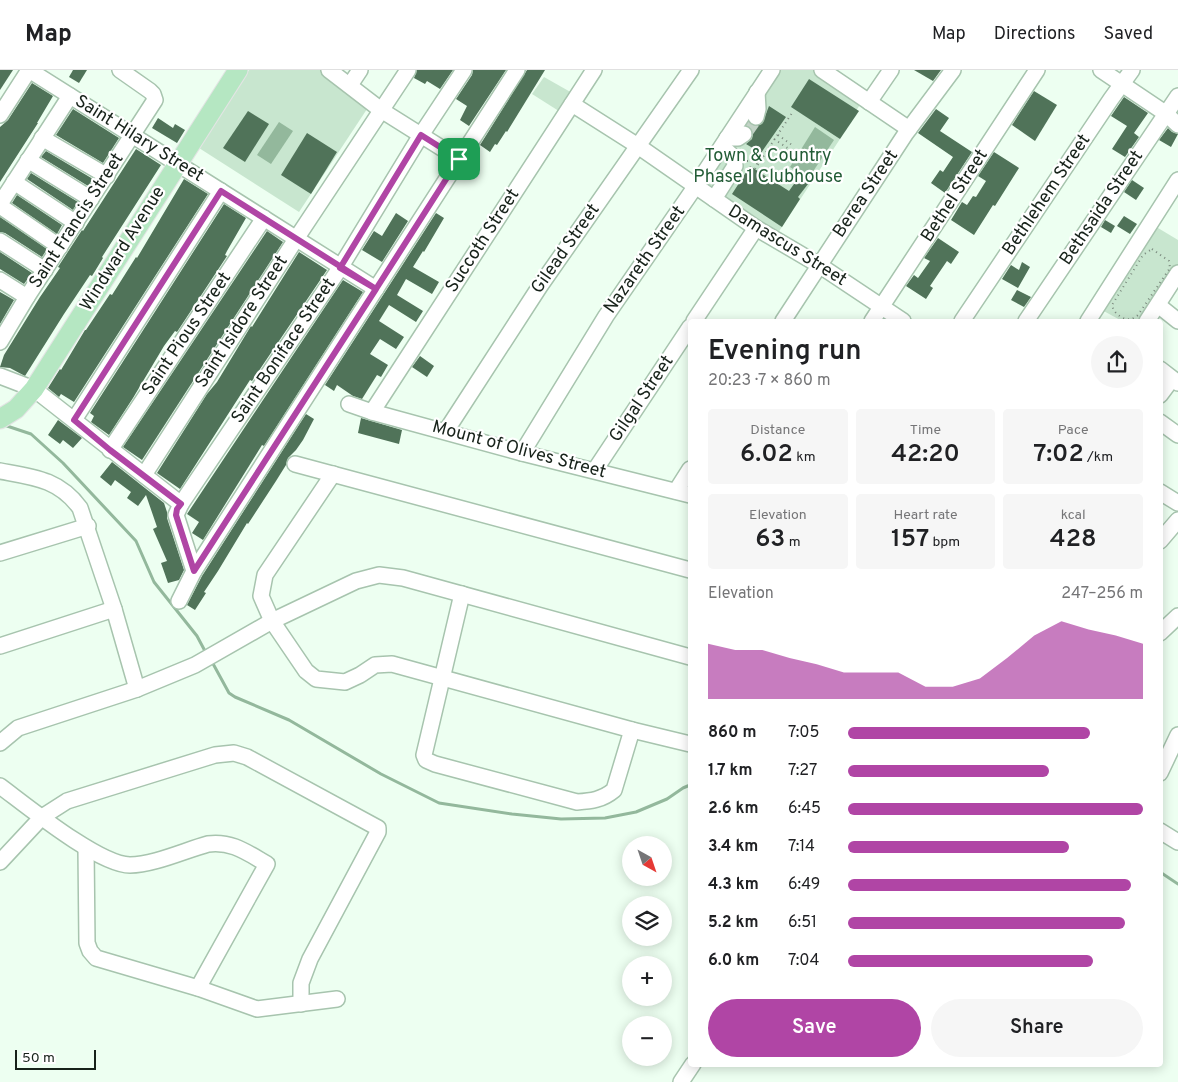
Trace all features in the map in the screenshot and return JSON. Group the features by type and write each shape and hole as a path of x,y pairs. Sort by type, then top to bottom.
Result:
{"main road":[{"name":"Windward Avenue","path":"0,419 16,409 32,392 238,70"}],"street":[{"name":"Saint Hilary Street","path":"29,70 376,289"},
{"path":"0,115 29,70"},
{"name":"Saint Francis Street","path":"0,342 27,297 155,100 150,91 120,70"},
{"path":"329,70 381,110 459,159"},
{"path":"350,85 360,70"},
{"name":"Saint Isidore Street","path":"144,475 296,239 408,70"},
{"name":"Saint Boniface Street","path":"181,504 340,268 421,135 464,70"},
{"path":"179,601 194,571 517,70"},
{"name":"Succoth Street","path":"372,412 594,70"},
{"name":"Gilead Street","path":"446,431 540,286 692,70"},
{"name":"Nazareth Street","path":"522,453 606,316 725,143 772,70"},
{"path":"869,102 891,70"},
{"name":"Berea Street","path":"784,319 909,129 952,70"},
{"name":"Bethel Street","path":"873,319 1037,70"},
{"path":"1101,70 1165,113 1178,125"},
{"name":"Bethlehem Street","path":"963,319 1132,70"},
{"path":"827,71 909,129"},
{"path":"756,117 757,92"},
{"path":"60,246 0,205 70,96"},
{"name":"Bethsaida Street","path":"1027,319 1178,96"},
{"name":"Damascus Street","path":"572,104 638,146 756,228 819,265 900,319"},
{"path":"714,199 735,166 734,159 725,143 744,134"},
{"path":"42,138 107,176"},
{"path":"28,160 91,199"},
{"path":"1089,319 1178,180"},
{"path":"14,182 76,223"},
{"path":"74,420 221,191"},
{"name":"Saint Pious Street","path":"110,450 264,218"},
{"path":"695,319 756,228"},
{"path":"0,241 45,270"},
{"path":"1148,319 1158,305 1172,274"},
{"path":"0,280 27,297"},
{"path":"1158,305 1178,321"},
{"name":"Gilgal Street","path":"595,470 688,330"},
{"path":"0,376 32,392 74,420 181,504 177,509 176,515 194,571"},
{"path":"1163,390 1170,377"},
{"name":"Mount of Olives Street","path":"348,404 522,453 683,493"},
{"path":"1163,424 1178,435"},
{"path":"296,464 688,569"},
{"path":"0,471 39,478 64,490 80,508 88,526 137,689"},
{"path":"333,474 265,575 261,596 272,621 306,671 316,679 345,682 375,665 392,664 688,744"},
{"path":"683,493 688,475"},
{"path":"1163,494 1178,503"},
{"path":"1163,538 1178,520"},
{"path":"0,553 88,526"},
{"path":"0,743 18,728 137,689 195,665 272,621 356,580 379,575 403,578 688,656"},
{"path":"462,594 424,755 430,763 576,802 599,800 614,790 632,730"},
{"path":"0,646 114,609"},
{"path":"1163,630 1178,616"},
{"path":"1163,767 1178,735"},
{"path":"0,862 42,817 67,801 210,757 234,753 246,757 378,828 378,832 310,959 301,983 301,1004"},
{"path":"0,786 86,848 116,862 128,865 142,864 208,844 219,843 234,846 267,864 198,988"},
{"path":"1163,833 1178,842"},
{"path":"86,848 87,943 90,951 96,958 104,962 198,988 257,1009 337,999"},
{"path":"681,1082 691,1067"}],"path":[{"path":"755,169 792,113"},
{"path":"777,135 792,145"},
{"path":"774,139 789,149"},
{"path":"1126,319 1114,311 1112,305 1143,255 1152,249 1169,261 1172,274 1136,318 1132,319"}],"green space":[{"path":"249,70 321,70 371,103 299,212 199,148"},
{"name":"Town & Country Phase 1 Clubhouse","path":"780,70 814,70 861,103 840,139 776,236 702,186"},
{"path":"544,77 574,94 562,113 532,94"},
{"path":"1153,225 1178,240 1178,271 1147,319 1118,319 1100,309"}],"shaded area":[{"path":"279,122 293,131 271,164 257,155"},
{"path":"815,127 834,140 808,179 790,167"}],"building":[{"path":"0,70 13,70 0,90"},
{"path":"73,70 87,70 79,83 69,77"},
{"path":"417,70 453,70 440,89 427,81 425,84 414,78"},
{"path":"473,70 506,70 469,126 460,120 467,106 456,99 472,75"},
{"path":"527,70 545,70 507,132 490,152 480,145"},
{"path":"914,70 941,70 933,81"},
{"path":"809,79 859,111 840,139 791,107"},
{"path":"32,83 53,96 0,182 0,127 8,120"},
{"path":"1034,91 1057,105 1035,141 1012,125"},
{"path":"1124,97 1148,113 1134,133 1139,137 1125,157 1112,149 1127,126 1111,116"},
{"path":"769,106 786,117 761,153 746,144 752,139 753,134 751,128 747,125 749,122 754,126 762,124"},
{"path":"73,109 119,138 103,163 56,135"},
{"path":"936,109 949,118 940,131 972,152 945,193 931,183 940,170 943,172 953,157 918,133"},
{"path":"248,111 269,124 245,162 223,148"},
{"path":"158,118 173,128 175,124 185,130 177,143 152,128"},
{"path":"1168,128 1178,134 1171,147 1159,140"},
{"path":"307,133 337,152 311,194 281,175"},
{"path":"136,149 161,165 102,257 92,276 90,275 25,376 10,368 0,367 4,355 60,268 58,267"},
{"path":"46,151 93,179 88,186 41,157"},
{"path":"994,152 1019,168 974,235 951,220 962,202 967,205 973,196 976,197 986,181 978,176"},
{"path":"750,166 789,191 799,177 808,184 798,197 800,199 782,227 732,194"},
{"path":"31,173 78,202 73,210 27,179"},
{"path":"184,179 208,194 74,402 61,394 59,397 48,388 85,330 137,258"},
{"path":"1132,180 1144,188 1136,200 1124,192"},
{"path":"17,195 62,225 57,234 12,203"},
{"path":"224,204 246,218 225,255 227,256 177,332 175,331 164,346 109,435 91,422 94,416 90,413"},
{"path":"396,213 408,221 382,262 362,250 374,231 382,236"},
{"path":"436,213 444,218 413,267 439,282 432,294 406,279 397,295 423,311 416,322 389,305 379,321 404,337 396,349 380,339 370,354 388,365 381,377 377,375 362,399 353,396 337,385 334,391 325,385"},
{"path":"1124,216 1137,224 1130,234 1117,226"},
{"path":"0,217 47,249 42,257 5,233 0,232"},
{"path":"1105,220 1115,226 1111,233 1101,227"},
{"path":"267,231 283,242 142,460 123,447"},
{"path":"938,238 959,252 951,264 947,261 930,286 933,288 926,299 906,286 914,275 918,278 930,261 924,258"},
{"path":"0,252 32,273 24,284 0,269"},
{"path":"299,252 327,270 252,381 250,380 180,489 157,473"},
{"path":"1022,262 1030,267 1018,288 1002,279 1011,265 1019,270"},
{"path":"343,280 363,292 264,446 262,445 203,540 192,533 199,522 187,514"},
{"path":"1017,290 1031,297 1024,307 1011,300"},
{"path":"0,292 14,300 0,324"},
{"path":"420,356 434,366 427,377 412,367"},
{"path":"306,414 314,419 303,440 288,458 286,465 247,523 204,592 206,593 195,610 187,605 202,576"},
{"path":"361,418 402,430 399,444 358,433"},
{"path":"58,420 82,438 73,448 63,440 60,444 48,435"},
{"path":"112,462 164,503 184,570 179,580 168,583 161,563 167,561 153,529 157,527 146,495 138,506 127,498 131,492 115,480 111,486 100,477"}],"waterway":[{"path":"4,425 31,434 63,463 136,541 154,582 197,636 206,653"},
{"path":"211,660 229,693 235,697 289,720 381,774 439,803 561,819 605,818 636,812 667,799 688,786"},
{"path":"1163,874 1178,884"}],"tunnel":[{"path":"744,134 756,117"}],"route":[{"path":"459,159 376,289 340,268 221,191 74,420 181,504 177,509 176,515 194,571 376,289 340,268 421,135 459,159"}]}
